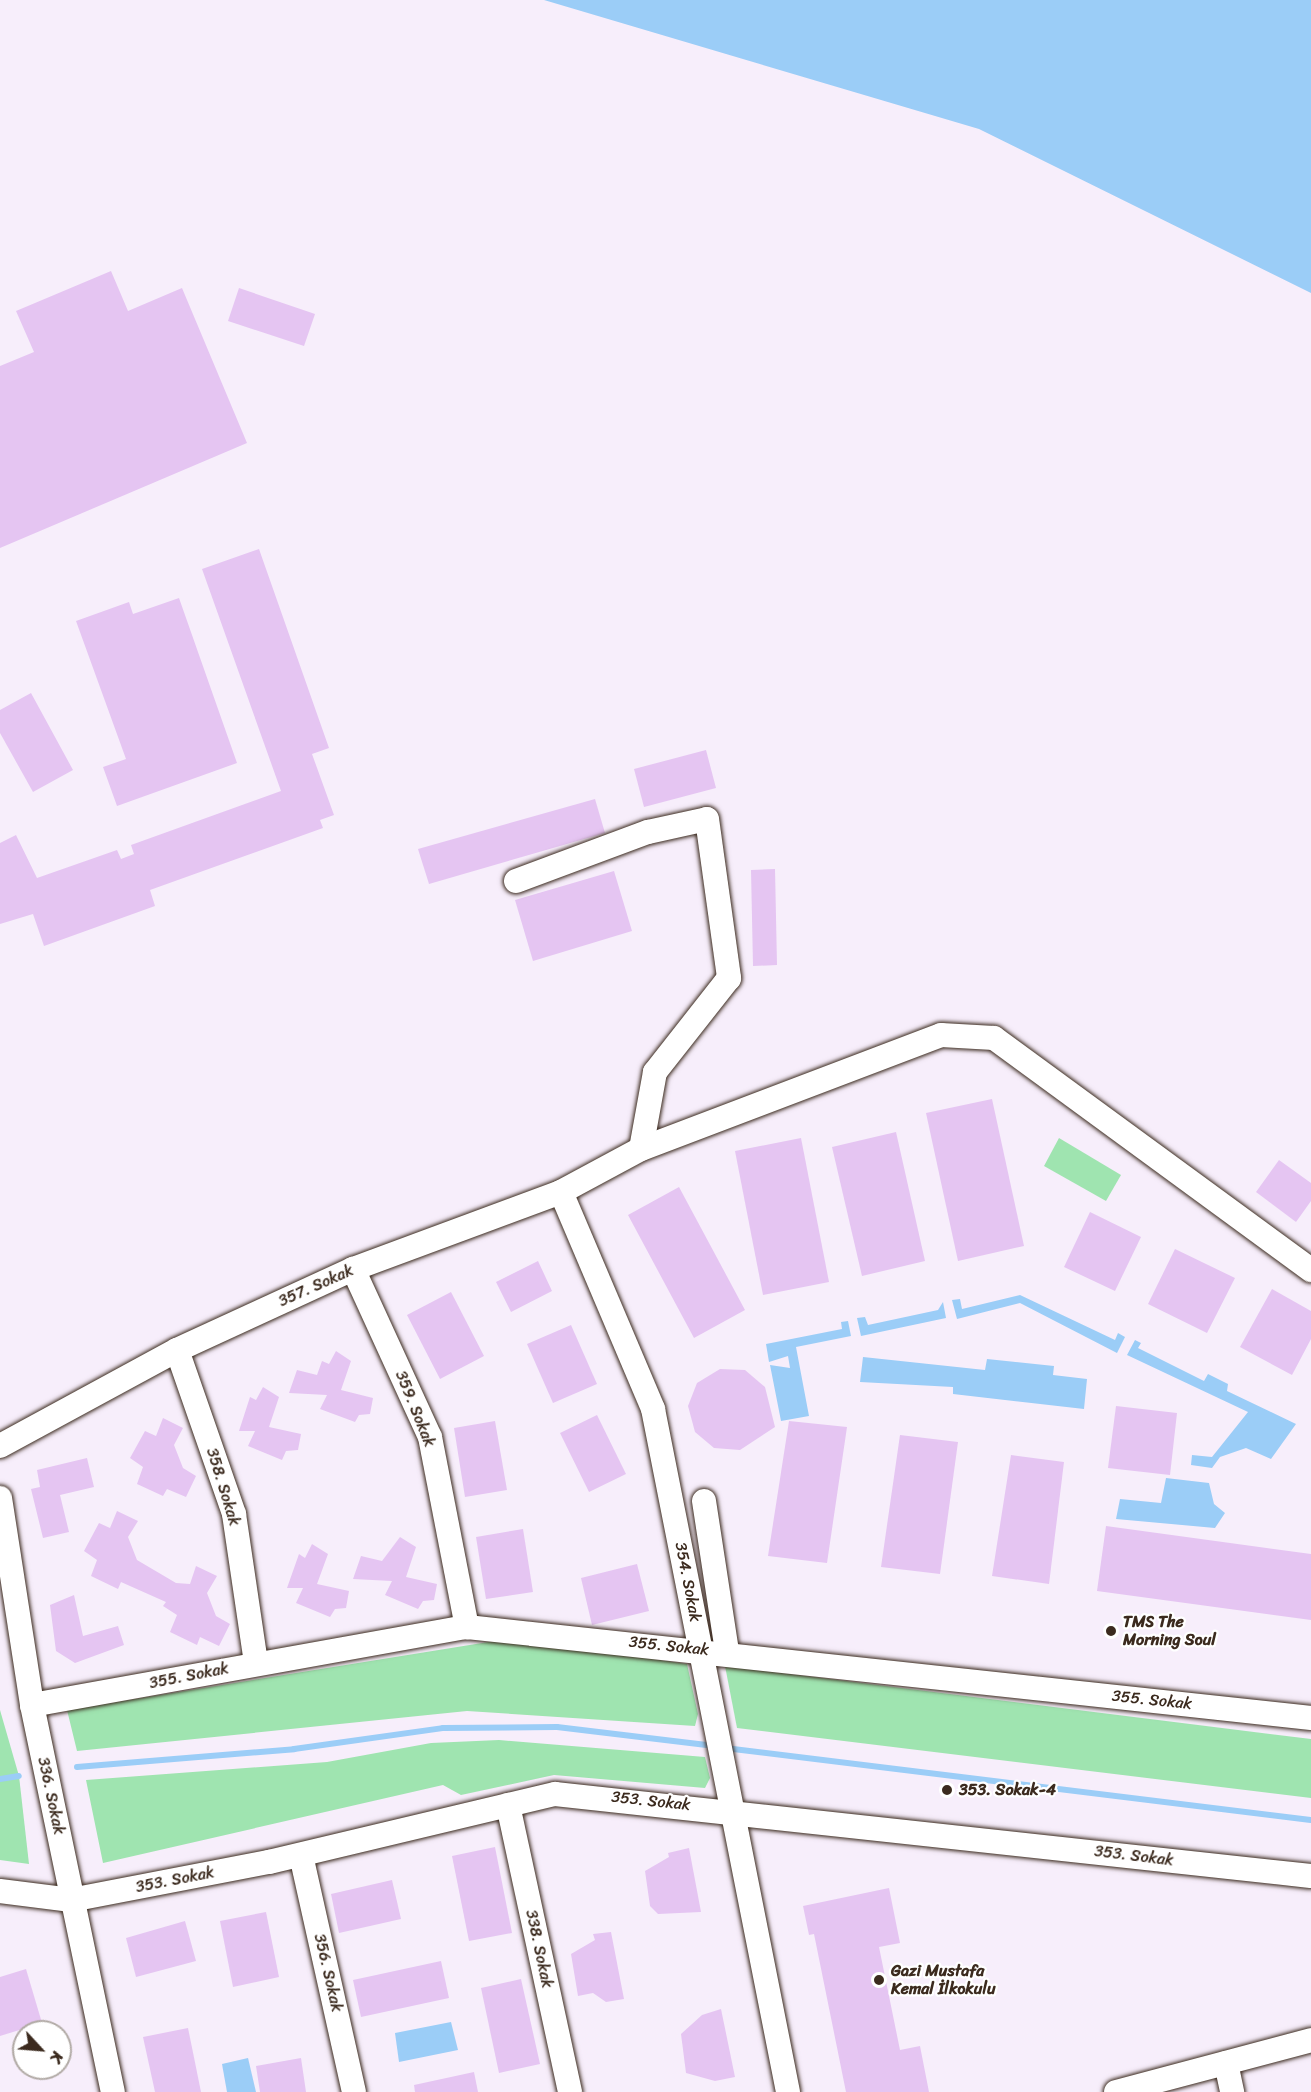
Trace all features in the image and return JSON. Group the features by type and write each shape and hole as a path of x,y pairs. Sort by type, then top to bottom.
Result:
{"street":[{"path":"516,881 648,832 707,819 729,978 655,1072 642,1149"},
{"name":"357. Sokak","path":"0,1446 177,1350 353,1269 561,1192 642,1149 941,1035 994,1038 1311,1270"},
{"name":"354. Sokak","path":"561,1192 653,1409 726,1768 788,2092"},
{"name":"359. Sokak","path":"353,1269 430,1437 467,1627"},
{"name":"358. Sokak","path":"177,1350 234,1514 256,1663"},
{"name":"336. Sokak","path":"0,1497 32,1705 113,2092"},
{"path":"704,1501 727,1652"},
{"name":"355. Sokak","path":"32,1705 256,1663 467,1627 702,1649 1311,1718"},
{"name":"353. Sokak","path":"0,1891 71,1900 301,1855 555,1794 596,1795 1311,1876"},
{"name":"338. Sokak","path":"508,1805 570,2092"},
{"name":"356. Sokak","path":"301,1855 354,2092"},
{"path":"1116,2092 1311,2040"},
{"path":"1226,2063 1232,2092"}],"green space":[{"path":"1059,1138 1121,1175 1106,1201 1044,1166"},
{"path":"513,1638 687,1664 698,1714 695,1726 467,1711 77,1751 67,1710"},
{"path":"725,1666 1311,1739 1311,1798 737,1728"},
{"path":"0,1710 19,1776 29,1864 0,1860"},
{"path":"499,1740 705,1757 710,1778 705,1788 554,1775 461,1795 443,1785 103,1863 86,1780 327,1762 431,1743"}],"water":[{"path":"544,0 1311,0 1311,293 979,129"},
{"path":"1020,1295 1115,1340 1118,1333 1125,1337 1117,1353 1020,1303 957,1319 952,1300 960,1299 962,1309"},
{"path":"943,1302 946,1318 861,1336 857,1318 865,1317 868,1325 938,1310"},
{"path":"848,1321 851,1336 796,1347 809,1416 781,1421 770,1365 790,1368 788,1356 769,1362 766,1344 842,1329 841,1322"},
{"path":"1135,1340 1141,1343 1138,1348 1204,1381 1208,1374 1228,1384 1227,1391 1296,1424 1271,1459 1246,1448 1220,1457 1212,1468 1191,1465 1192,1455 1212,1457 1248,1412 1127,1355"},
{"path":"863,1357 985,1370 987,1359 1054,1366 1053,1375 1087,1379 1084,1409 953,1394 953,1387 860,1382"},
{"path":"1166,1478 1209,1483 1214,1504 1225,1513 1215,1528 1116,1519 1120,1499 1161,1503"},
{"path":"451,2022 458,2050 399,2062 395,2033"},
{"path":"248,2058 256,2092 227,2092 222,2064"}],"building":[{"path":"111,271 128,311 182,288 247,443 0,548 0,366 34,352 16,311"},
{"path":"239,288 315,314 304,346 228,321"},
{"path":"259,549 329,748 312,754 334,815 320,820 323,828 150,890 155,906 44,946 33,914 0,924 0,843 16,835 37,878 117,850 121,859 134,854 131,845 281,791 202,569"},
{"path":"179,598 237,763 117,806 103,767 126,759 76,621 129,602 133,614"},
{"path":"31,693 73,770 33,792 0,733 0,710"},
{"path":"706,750 716,788 644,807 634,769"},
{"path":"595,799 605,833 429,884 418,849"},
{"path":"775,869 777,965 753,966 751,870"},
{"path":"614,871 632,931 533,961 515,900"},
{"path":"992,1099 1024,1246 958,1261 926,1113"},
{"path":"896,1132 925,1261 862,1276 832,1147"},
{"path":"801,1138 829,1282 763,1295 735,1151"},
{"path":"1279,1160 1311,1183 1311,1201 1296,1222 1256,1192"},
{"path":"679,1187 745,1310 694,1338 628,1215"},
{"path":"1090,1212 1141,1237 1115,1291 1064,1267"},
{"path":"1175,1249 1235,1278 1207,1333 1148,1304"},
{"path":"538,1261 552,1291 511,1312 496,1282"},
{"path":"1272,1289 1311,1311 1311,1339 1292,1375 1240,1347"},
{"path":"451,1292 484,1356 440,1379 407,1315"},
{"path":"571,1325 597,1384 553,1403 527,1344"},
{"path":"336,1351 351,1361 341,1390 373,1398 370,1414 359,1415 355,1422 320,1409 327,1395 289,1393 297,1370 317,1375 322,1361 329,1364"},
{"path":"720,1369 745,1370 765,1387 775,1427 740,1450 714,1448 695,1432 688,1406 697,1383"},
{"path":"263,1387 279,1397 269,1427 301,1434 298,1450 286,1451 282,1460 248,1446 255,1431 239,1431 250,1397 256,1400"},
{"path":"1116,1406 1177,1413 1170,1475 1108,1468"},
{"path":"597,1415 626,1474 589,1492 560,1433"},
{"path":"163,1418 183,1428 174,1445 183,1468 196,1476 186,1497 167,1489 163,1496 137,1484 143,1467 130,1458 145,1431 156,1436"},
{"path":"495,1421 507,1490 465,1497 454,1428"},
{"path":"789,1421 847,1427 827,1563 768,1556"},
{"path":"900,1435 958,1442 940,1574 881,1567"},
{"path":"1011,1455 1064,1462 1049,1584 992,1576"},
{"path":"87,1458 94,1487 60,1495 69,1532 43,1538 31,1489 40,1487 37,1470"},
{"path":"117,1511 138,1521 128,1537 137,1560 176,1583 190,1584 196,1566 217,1576 207,1593 216,1616 230,1624 219,1646 200,1637 197,1645 170,1632 177,1615 163,1606 166,1602 121,1582 118,1589 91,1576 97,1560 84,1551 99,1523 110,1528"},
{"path":"1106,1526 1311,1554 1311,1620 1097,1591"},
{"path":"523,1529 533,1592 486,1599 476,1537"},
{"path":"400,1537 416,1547 406,1577 437,1584 434,1600 423,1601 418,1609 385,1595 392,1581 353,1579 361,1556 382,1561"},
{"path":"312,1544 328,1554 317,1584 349,1591 346,1608 335,1609 330,1617 296,1603 303,1588 287,1588 299,1554 305,1558"},
{"path":"637,1564 649,1611 592,1625 581,1578"},
{"path":"74,1595 83,1636 118,1626 124,1645 75,1663 56,1651 50,1605"},
{"path":"495,1847 512,1933 469,1941 452,1856"},
{"path":"689,1848 701,1912 658,1914 650,1906 645,1871 669,1857 668,1853"},
{"path":"392,1880 401,1919 339,1933 331,1894"},
{"path":"889,1888 900,1943 879,1947 900,2050 920,2046 929,2092 846,2092 814,1934 809,1935 803,1906"},
{"path":"266,1912 279,1977 233,1987 220,1921"},
{"path":"185,1921 196,1961 136,1977 126,1938"},
{"path":"611,1932 624,1999 606,2002 593,1993 578,1996 571,1954 595,1940 593,1934"},
{"path":"441,1961 449,1998 361,2017 353,1980"},
{"path":"26,1969 41,2020 12,2020 12,2032 0,2036 0,1977"},
{"path":"521,1979 540,2064 499,2073 481,1988"},
{"path":"721,2009 735,2077 715,2081 686,2073 681,2034 702,2015"},
{"path":"188,2028 201,2092 155,2092 143,2037"},
{"path":"301,2058 306,2092 260,2092 256,2066"},
{"path":"474,2072 478,2092 415,2092 414,2085"}],"waterway":[{"path":"77,1767 294,1749 443,1728 557,1727 715,1746"},
{"path":"725,1748 1311,1820"},
{"path":"0,1779 19,1776"}],"place":[{"name":"TMS The Morning Soul","path":"1111,1631"},
{"name":"353. Sokak-4","path":"947,1790"},
{"name":"Gazi Mustafa Kemal İlkokulu","path":"879,1980"}]}
